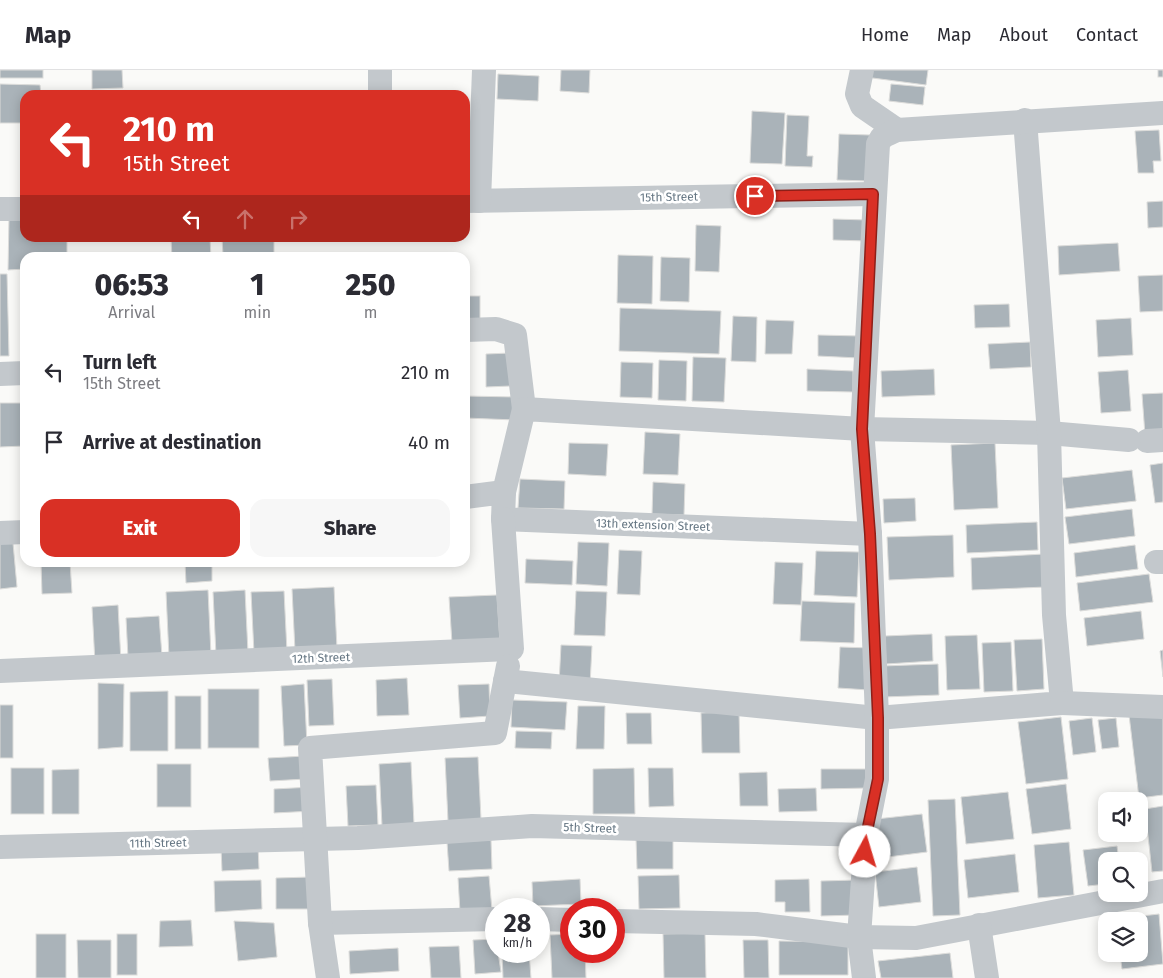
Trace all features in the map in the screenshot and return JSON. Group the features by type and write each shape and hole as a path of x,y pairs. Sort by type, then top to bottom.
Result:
{"street":[{"path":"380,70 380,90"},
{"path":"472,201 484,70"},
{"path":"862,70 857,94 862,106 897,130"},
{"path":"864,978 859,938 866,836 878,779 878,718 870,534 862,429 873,194 878,144 882,137 897,130 1025,120 1163,113"},
{"path":"1025,120 1049,433 1054,615 1062,703"},
{"name":"15th Street","path":"472,201 873,194"},
{"path":"0,209 20,209"},
{"path":"328,978 320,923 310,748 495,733 512,649 503,519 504,492 524,409 515,335 496,329 470,330"},
{"path":"0,374 20,373"},
{"path":"524,409 862,429 1049,433 1146,440"},
{"path":"470,496 504,492"},
{"name":"13th extension Street","path":"503,519 870,534"},
{"path":"0,533 20,532"},
{"name":"12th Street","path":"0,672 512,649"},
{"path":"505,681 878,718 1062,703 1163,707"},
{"name":"5th Street","path":"315,839 532,826 866,836"},
{"name":"11th Street","path":"0,847 315,839"},
{"path":"625,921 756,924 859,938 916,938 1163,891"},
{"path":"320,923 485,918"},
{"path":"979,926 987,978"}],"building":[{"path":"0,70 43,70 43,78 0,78"},
{"path":"92,70 122,70 123,88 92,89"},
{"path":"561,70 590,70 589,93 560,91"},
{"path":"866,70 928,70 926,85 865,77"},
{"path":"1158,70 1163,70 1163,77 1158,77"},
{"path":"498,74 539,76 538,101 497,99"},
{"path":"0,84 40,85 40,90 20,90 20,123 0,123"},
{"path":"891,84 925,87 923,105 889,101"},
{"path":"752,111 785,113 782,164 750,163"},
{"path":"787,115 809,116 807,156 813,156 812,167 785,166"},
{"path":"1159,130 1161,161 1153,161 1154,173 1138,173 1135,131"},
{"path":"839,134 870,135 868,181 837,180"},
{"path":"1163,201 1163,227 1148,228 1147,202"},
{"path":"9,217 20,217 20,242 67,242 67,252 20,252 20,269 8,270"},
{"path":"833,219 867,220 867,241 833,240"},
{"path":"696,225 721,226 719,272 695,271"},
{"path":"171,242 210,242 211,252 172,252"},
{"path":"222,242 274,242 274,252 223,252"},
{"path":"1118,243 1120,271 1059,275 1058,246"},
{"path":"618,255 653,256 652,304 617,303"},
{"path":"661,257 690,258 689,302 660,301"},
{"path":"0,274 7,274 9,356 0,356"},
{"path":"1163,275 1163,311 1140,312 1138,276"},
{"path":"470,296 480,296 480,320 470,320"},
{"path":"1009,304 1010,327 975,328 974,305"},
{"path":"620,308 721,311 719,354 619,351"},
{"path":"733,316 757,317 756,362 731,361"},
{"path":"1131,318 1133,355 1098,357 1096,320"},
{"path":"766,320 794,321 792,354 765,354"},
{"path":"818,335 860,336 859,358 818,356"},
{"path":"1030,342 1031,367 990,369 988,344"},
{"path":"510,353 511,386 486,387 486,354"},
{"path":"693,357 726,358 724,402 692,401"},
{"path":"659,360 687,361 686,401 658,400"},
{"path":"621,362 653,363 652,398 620,397"},
{"path":"807,369 853,371 853,392 807,391"},
{"path":"934,369 935,395 882,397 881,371"},
{"path":"1128,370 1131,411 1101,413 1098,372"},
{"path":"1163,393 1163,434 1145,435 1142,394"},
{"path":"470,396 516,397 515,420 470,418"},
{"path":"0,403 20,403 20,446 0,447"},
{"path":"645,432 680,434 678,475 643,474"},
{"path":"569,443 608,444 606,476 568,474"},
{"path":"995,443 998,508 954,510 951,445"},
{"path":"1163,463 1163,502 1155,503 1150,465"},
{"path":"1132,470 1136,501 1066,509 1062,478"},
{"path":"520,479 565,481 564,509 518,508"},
{"path":"653,482 685,484 684,515 652,514"},
{"path":"915,498 916,521 884,523 883,499"},
{"path":"1132,509 1135,536 1069,544 1065,517"},
{"path":"1037,522 1038,550 967,553 966,525"},
{"path":"953,535 954,577 889,580 887,537"},
{"path":"578,542 609,543 607,586 576,584"},
{"path":"0,543 13,543 17,587 0,589"},
{"path":"1135,545 1138,569 1076,577 1074,553"},
{"path":"619,550 642,551 640,595 617,594"},
{"path":"816,551 859,552 857,597 814,595"},
{"path":"1044,554 1046,587 972,590 971,558"},
{"path":"526,559 573,561 572,585 525,583"},
{"path":"775,562 803,563 801,605 773,604"},
{"path":"41,567 70,567 72,593 42,594"},
{"path":"185,567 212,567 212,581 186,583"},
{"path":"1149,574 1153,602 1080,611 1077,583"},
{"path":"334,587 337,649 295,651 292,589"},
{"path":"208,590 211,655 169,657 166,592"},
{"path":"245,590 248,653 216,655 213,592"},
{"path":"284,591 287,652 254,653 251,592"},
{"path":"576,591 607,592 605,636 574,635"},
{"path":"497,595 500,641 452,643 449,597"},
{"path":"802,601 855,603 854,643 800,641"},
{"path":"118,605 121,662 95,663 92,607"},
{"path":"1141,611 1144,639 1087,646 1084,618"},
{"path":"159,616 162,656 128,658 126,618"},
{"path":"932,634 933,661 886,664 885,636"},
{"path":"977,635 980,689 947,690 945,636"},
{"path":"1042,639 1044,689 1017,691 1014,640"},
{"path":"1011,642 1013,691 984,692 982,643"},
{"path":"561,645 592,646 590,685 559,684"},
{"path":"840,647 871,648 869,690 838,688"},
{"path":"1163,650 1163,677 1160,651"},
{"path":"938,664 939,695 883,697 882,666"},
{"path":"407,678 409,715 377,716 376,680"},
{"path":"332,679 334,725 309,726 307,680"},
{"path":"98,683 124,684 123,747 98,749"},
{"path":"304,684 307,745 284,746 281,686"},
{"path":"489,684 490,716 460,718 458,685"},
{"path":"208,689 259,689 259,748 208,748"},
{"path":"168,691 168,751 130,751 130,692"},
{"path":"175,696 201,696 201,749 175,749"},
{"path":"512,700 567,702 565,730 511,727"},
{"path":"0,705 13,705 13,758 0,758"},
{"path":"578,706 605,706 604,749 576,749"},
{"path":"1163,710 1163,795 1148,797 1148,792 1138,792 1129,715"},
{"path":"739,712 740,753 702,753 701,713"},
{"path":"626,713 651,713 652,744 627,744"},
{"path":"1061,717 1068,779 1026,784 1018,722"},
{"path":"1092,718 1096,752 1073,755 1069,721"},
{"path":"1116,718 1119,747 1102,749 1098,720"},
{"path":"516,731 552,732 551,749 515,748"},
{"path":"305,756 306,779 270,781 268,758"},
{"path":"478,757 481,819 448,821 445,758"},
{"path":"411,762 414,824 382,826 379,764"},
{"path":"157,764 191,764 191,807 157,807"},
{"path":"11,768 44,768 44,814 11,814"},
{"path":"634,768 635,814 593,814 593,769"},
{"path":"648,768 673,768 674,806 649,807"},
{"path":"79,769 79,814 52,814 52,770"},
{"path":"821,769 866,769 867,788 821,789"},
{"path":"767,772 768,806 740,806 739,773"},
{"path":"1066,784 1071,829 1032,834 1026,789"},
{"path":"376,785 378,825 348,826 346,786"},
{"path":"312,787 313,811 274,813 274,789"},
{"path":"816,788 817,811 779,812 778,789"},
{"path":"1008,792 1014,839 966,844 961,797"},
{"path":"955,799 960,915 933,916 928,800"},
{"path":"1163,806 1163,871 1152,872 1148,836 1148,808"},
{"path":"922,814 927,852 880,858 876,819"},
{"path":"673,838 673,869 637,869 636,839"},
{"path":"491,840 492,869 449,871 447,842"},
{"path":"1069,842 1074,895 1038,898 1034,845"},
{"path":"258,845 259,869 222,871 221,847"},
{"path":"1117,846 1118,852 1098,852 1098,885 1088,886 1083,850"},
{"path":"1015,854 1019,892 968,898 964,860"},
{"path":"917,867 921,902 879,907 875,872"},
{"path":"679,875 680,908 639,909 638,876"},
{"path":"489,876 491,898 485,898 485,910 460,912 458,878"},
{"path":"311,877 312,909 276,909 276,878"},
{"path":"580,879 581,898 560,898 560,905 550,905 550,898 533,898 532,882"},
{"path":"809,879 810,912 785,912 785,902 775,902 775,880"},
{"path":"261,880 262,909 215,912 214,881"},
{"path":"856,880 857,915 821,916 821,881"},
{"path":"1159,914 1163,964 1122,969 1121,962 1148,962 1148,915"},
{"path":"191,920 193,946 159,947 160,921"},
{"path":"234,921 274,923 277,957 238,961"},
{"path":"705,933 706,978 664,978 663,934"},
{"path":"36,934 66,934 66,978 36,978"},
{"path":"117,934 137,934 137,975 117,975"},
{"path":"550,935 560,935 560,963 585,963 586,978 552,978"},
{"path":"485,939 485,963 500,963 501,972 475,974 473,940"},
{"path":"77,940 111,940 111,978 78,978"},
{"path":"743,940 768,940 769,978 744,978"},
{"path":"779,941 848,942 848,975 779,975"},
{"path":"459,946 461,978 431,978 429,947"},
{"path":"398,948 399,971 350,974 349,951"},
{"path":"950,953 953,978 881,978 878,961"},
{"path":"502,963 530,963 531,978 503,978"}],"route":[{"path":"755,196 873,194 862,429 870,534 878,718 878,779 866,836 865,852"}]}
